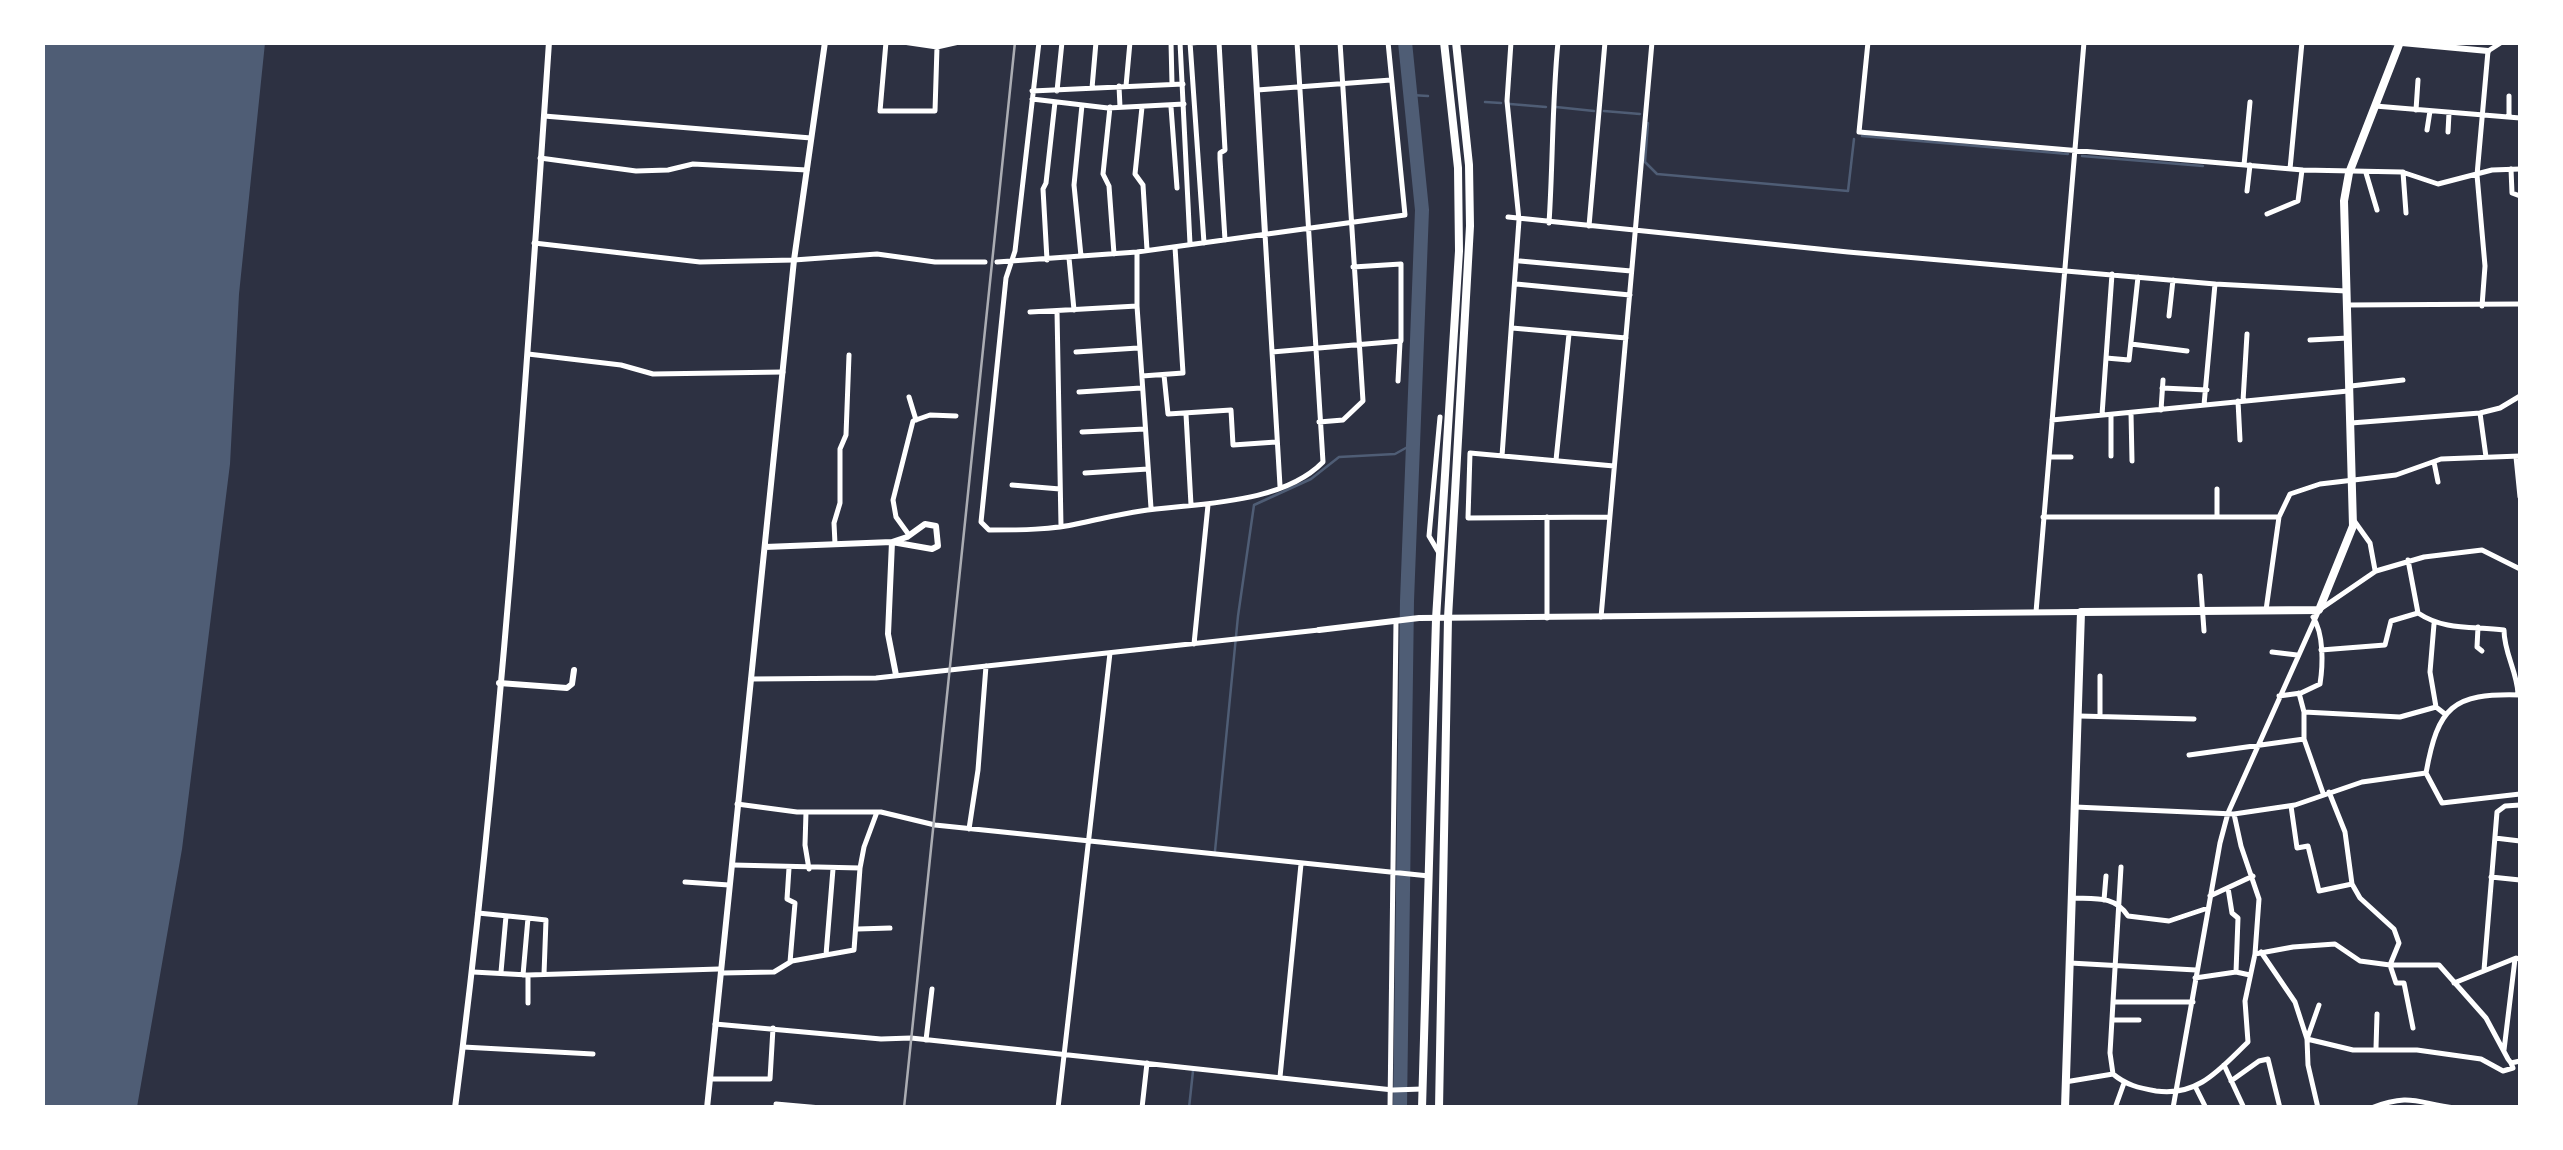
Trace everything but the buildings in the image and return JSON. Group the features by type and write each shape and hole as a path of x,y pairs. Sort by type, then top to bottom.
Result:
{"main road":[{"path":"1422,1108 1436,619 1460,251 1458,168 1444,42"},
{"path":"1438,1108 1448,618 1470,226 1468,148 1456,42"},
{"path":"2064,1108 2081,612 2266,610 2316,614 2348,543 2353,520 2344,201 2349,174 2400,43"}],"street":[{"path":"455,1108 499,683 549,42"},
{"path":"707,1108 794,260 825,42"},
{"path":"886,42 880,112 935,111 936,47"},
{"path":"903,42 936,47 958,42"},
{"path":"1038,42 1012,261 1007,271 981,522 989,530 1061,526 1151,510 1208,505 1280,486 1312,474 1323,462 1298,42"},
{"path":"1057,91 1062,42"},
{"path":"1092,88 1096,42"},
{"path":"1120,108 1130,42"},
{"path":"1171,42 1172,84"},
{"path":"1180,42 1190,245"},
{"path":"1204,42 1190,43 1204,243"},
{"path":"1219,42 1225,240"},
{"path":"1254,42 1280,486"},
{"path":"1319,422 1344,420 1363,400 1340,42"},
{"path":"997,262 1147,251 1405,215 1388,42"},
{"path":"1502,456 1519,220 1507,101 1511,42"},
{"path":"1549,223 1558,42"},
{"path":"1589,226 1605,42"},
{"path":"1601,617 1652,42"},
{"path":"1868,42 1859,132 2349,174 2403,172 2438,184 2492,170 2520,169"},
{"path":"2036,612 2084,42"},
{"path":"2290,169 2302,42"},
{"path":"2392,42 2488,50 2502,42"},
{"path":"2482,306 2485,266 2477,176 2488,50"},
{"path":"1257,90 1391,80"},
{"path":"2416,110 2418,80"},
{"path":"1032,91 1183,84"},
{"path":"2508,117 2509,96"},
{"path":"1032,99 1110,108 1184,104"},
{"path":"1046,260 1042,189 1046,183 1055,102"},
{"path":"2247,191 2250,102"},
{"path":"1081,257 1074,184 1082,105"},
{"path":"2374,106 2520,118"},
{"path":"1142,107 1135,174 1144,185 1147,251"},
{"path":"1172,107 1177,188"},
{"path":"1110,108 1102,174 1110,186 1114,254"},
{"path":"2427,130 2430,111"},
{"path":"2448,132 2449,112"},
{"path":"544,116 811,138"},
{"path":"540,158 636,171 693,164 807,170"},
{"path":"2510,169 2512,193 2520,196"},
{"path":"2267,214 2298,201 2302,170"},
{"path":"2403,172 2406,213"},
{"path":"2366,173 2377,210"},
{"path":"1187,178 1199,176"},
{"path":"1508,217 2065,271 2346,291"},
{"path":"534,243 700,262 877,254 935,262 984,262"},
{"path":"1142,376 1183,373 1175,246"},
{"path":"1137,252 1151,510"},
{"path":"1069,258 1074,310"},
{"path":"1518,260 1631,270"},
{"path":"1353,267 1402,264 1398,381"},
{"path":"2102,416 2112,274"},
{"path":"2106,358 2129,360 2138,277"},
{"path":"2169,316 2173,280"},
{"path":"1516,284 1630,295"},
{"path":"2204,406 2215,284"},
{"path":"2347,305 2520,304"},
{"path":"1030,312 1137,306"},
{"path":"1057,311 1061,526"},
{"path":"1512,328 1626,338"},
{"path":"1556,461 1568,334"},
{"path":"2240,440 2248,334"},
{"path":"2310,340 2348,338"},
{"path":"1272,352 1400,342"},
{"path":"2131,344 2187,352"},
{"path":"1076,352 1140,348"},
{"path":"525,353 621,365 652,374 783,372"},
{"path":"834,544 849,355"},
{"path":"1164,375 1168,414 1231,410 1233,445 1277,442"},
{"path":"2161,410 2163,380"},
{"path":"2052,420 2204,406 2404,380"},
{"path":"1079,392 1142,388"},
{"path":"2162,388 2206,390"},
{"path":"2352,423 2480,413 2500,408 2520,396"},
{"path":"910,397 916,420"},
{"path":"2131,413 2132,460"},
{"path":"2480,413 2486,457"},
{"path":"1186,414 1192,506"},
{"path":"908,535 896,516 893,500 908,432 916,420 930,415 956,416"},
{"path":"2111,415 2111,456"},
{"path":"1439,553 1429,536 1440,417"},
{"path":"1082,432 1145,429"},
{"path":"1608,517 1468,518 1470,453 1614,466"},
{"path":"2049,457 2071,457"},
{"path":"2266,610 2278,516 2290,494 2320,484 2396,475 2434,462 2518,457 2520,497"},
{"path":"2434,462 2438,482"},
{"path":"1084,474 1148,469"},
{"path":"1012,485 1060,489"},
{"path":"2216,489 2217,517"},
{"path":"1194,644 1208,505"},
{"path":"2043,517 2278,516"},
{"path":"1546,517 1547,618"},
{"path":"2353,520 2370,543 2376,572"},
{"path":"764,547 892,542 929,550 938,546 940,533 932,524 925,524 892,542"},
{"path":"892,542 888,634 896,676"},
{"path":"2453,542 2453,553"},
{"path":"2173,1108 2210,897 2231,814 2316,614 2376,572 2408,560 2482,550 2520,568"},
{"path":"2408,560 2418,613 2434,624 2454,628 2504,630 2519,694 2478,695 2445,714 2435,730 2426,773 2442,803 2520,794"},
{"path":"2200,576 2204,631"},
{"path":"751,679 887,677 1419,618 2081,612"},
{"path":"2321,650 2385,645 2390,621 2418,613"},
{"path":"2279,696 2320,684 2316,614"},
{"path":"1390,1108 1397,621"},
{"path":"2434,624 2430,672 2436,707 2445,714"},
{"path":"2478,626 2477,647 2482,651"},
{"path":"2272,652 2297,654"},
{"path":"1058,1108 1110,653"},
{"path":"2511,660 2520,659"},
{"path":"969,829 986,666"},
{"path":"499,683 567,688 572,684 574,670"},
{"path":"2100,676 2100,716"},
{"path":"2299,693 2304,739 2345,832 2352,884 2360,898 2394,928 2398,943 2390,965 2396,983 2407,983 2413,1028"},
{"path":"2304,712 2400,717 2436,707"},
{"path":"2078,716 2194,719"},
{"path":"2189,755 2304,739"},
{"path":"2075,808 2231,814 2290,806 2362,782 2426,773"},
{"path":"2496,795 2500,808"},
{"path":"737,804 806,812 876,812 935,826 1429,876"},
{"path":"2484,970 2497,812 2520,804"},
{"path":"2290,806 2296,848 2308,846 2318,891 2352,884"},
{"path":"806,812 809,869"},
{"path":"472,972 774,972 790,962 854,950 860,868 876,812"},
{"path":"2121,867 2110,1053 2114,1074 2124,1083 2176,1094 2195,1088 2248,1042 2245,1001 2258,953 2260,899 2231,814"},
{"path":"2495,838 2520,841"},
{"path":"1280,1077 1301,864"},
{"path":"730,865 860,868"},
{"path":"789,868 787,899 795,903 790,962"},
{"path":"826,955 833,870"},
{"path":"2104,900 2106,876"},
{"path":"2210,897 2252,876"},
{"path":"2491,877 2520,880"},
{"path":"685,882 728,885"},
{"path":"2228,888 2232,913 2238,918 2236,972"},
{"path":"2072,898 2120,903 2128,916 2169,920 2208,908"},
{"path":"478,913 546,920 544,974"},
{"path":"501,974 506,916"},
{"path":"528,918 528,1003"},
{"path":"857,928 890,928"},
{"path":"2258,953 2335,944 2360,961 2439,965 2486,1018 2513,1068 2503,1071 2480,1059 2417,1050 2354,1050 2307,1039"},
{"path":"2258,953 2294,1002 2307,1039 2308,1065 2318,1108"},
{"path":"2454,983 2519,958 2504,1052"},
{"path":"2070,963 2250,975"},
{"path":"926,1040 932,988"},
{"path":"2113,1002 2193,1002"},
{"path":"2307,1039 2319,1005"},
{"path":"2376,1048 2377,1014"},
{"path":"2112,1020 2140,1020"},
{"path":"714,1024 926,1040 1391,1089 1422,1089"},
{"path":"710,1079 770,1079 774,1028"},
{"path":"463,1047 592,1054"},
{"path":"2231,1081 2268,1059 2279,1106 2270,1108"},
{"path":"1142,1108 1147,1062"},
{"path":"2511,1063 2520,1062"},
{"path":"2224,1065 2244,1108"},
{"path":"2065,1082 2114,1074"},
{"path":"2115,1108 2124,1083"},
{"path":"2195,1088 2206,1108"},
{"path":"2375,1107 2396,1098 2412,1098 2455,1108"},
{"path":"776,1104 821,1108"}],"water":[{"path":"42,43 265,43 239,294 230,464 182,849 137,1107 43,1107"}],"waterway":[{"path":"1400,1108 1407,601 1422,210 1405,42"},
{"path":"1411,95 1428,96"},
{"path":"1485,102 1501,103"},
{"path":"1510,104 1546,107"},
{"path":"1556,107 1594,111"},
{"path":"1604,111 1640,114"},
{"path":"1648,123 1645,162 1657,174 1848,191 1854,139"},
{"path":"1862,136 2068,154"},
{"path":"2082,156 2203,166"},
{"path":"1215,851 1238,616 1254,505 1311,479 1339,457 1395,454 1413,444"},
{"path":"1189,1108 1193,1071"}],"railway":[{"path":"904,1108 1015,42"}]}
